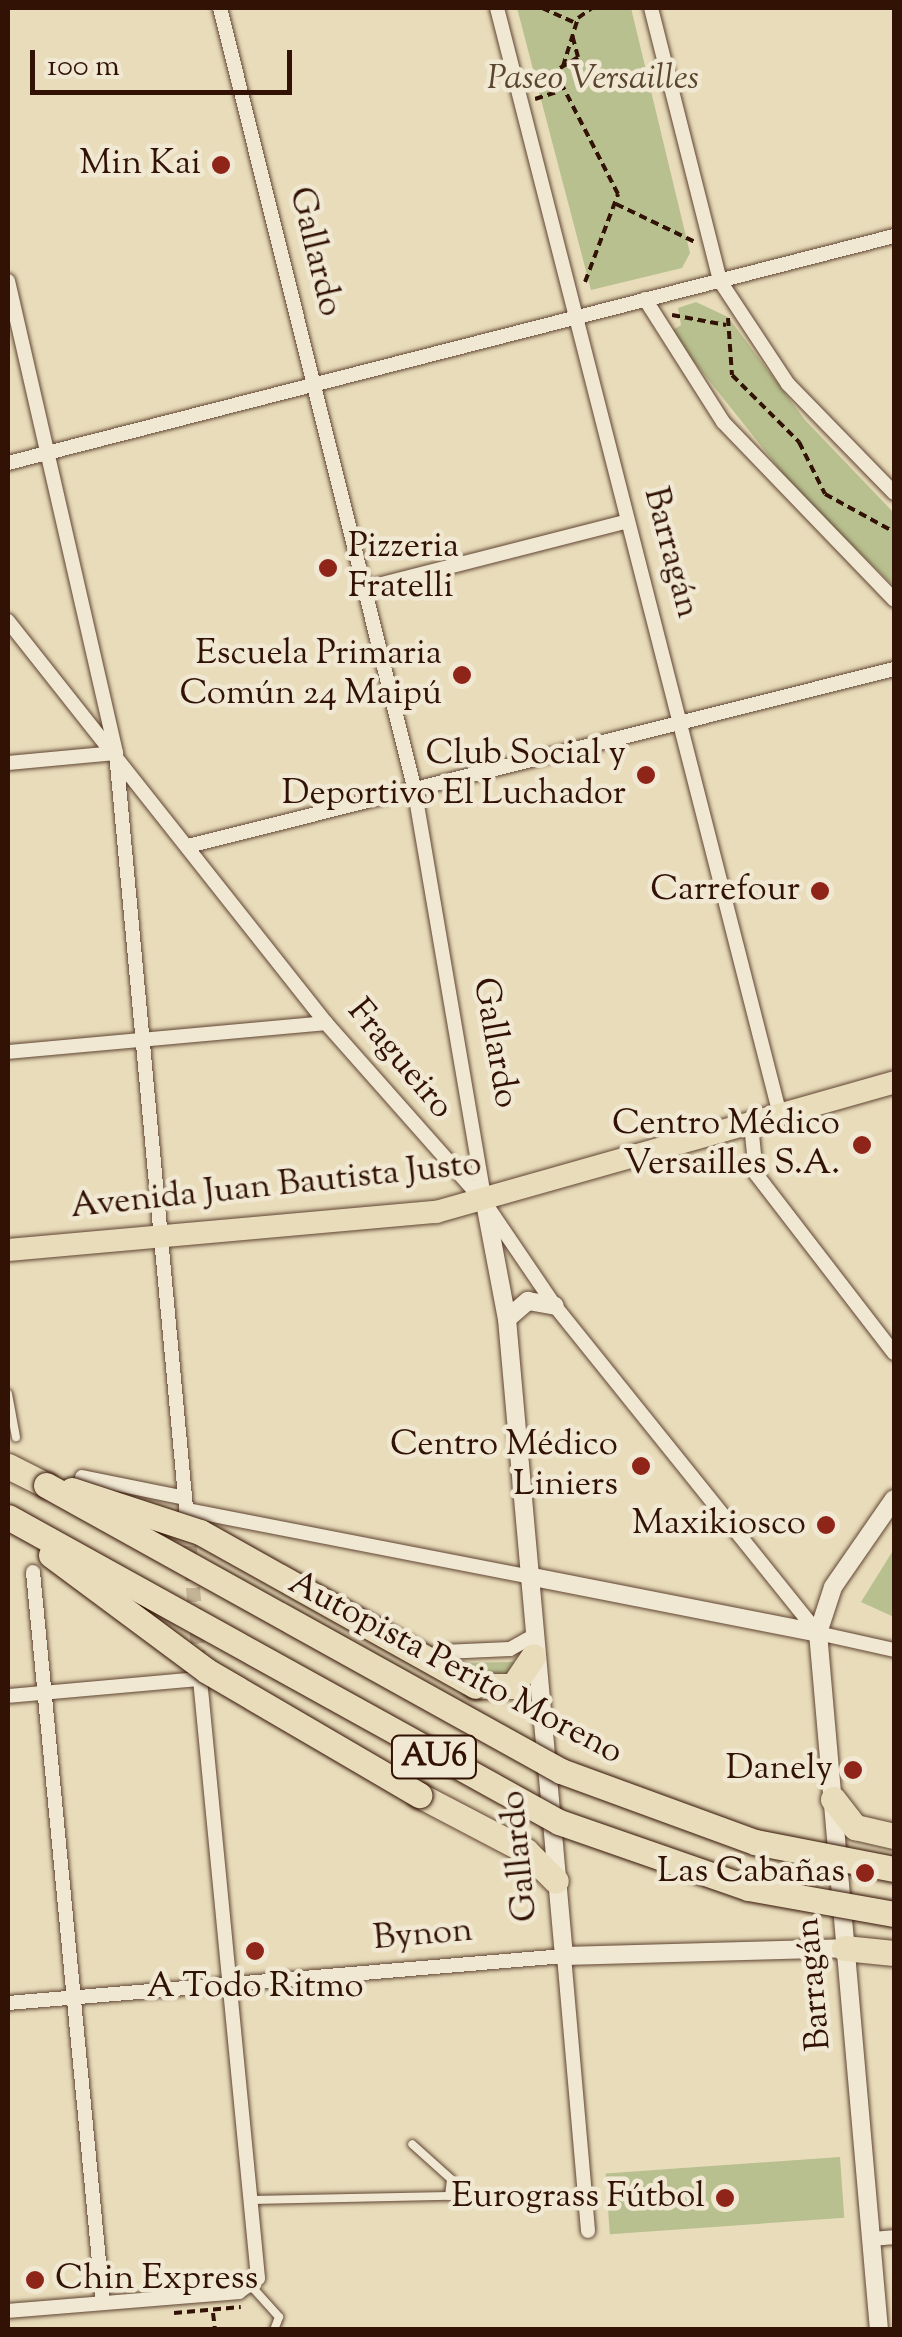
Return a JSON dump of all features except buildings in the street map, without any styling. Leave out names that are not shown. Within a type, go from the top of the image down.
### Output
[{"type":"highway","name":"Autopista Perito Moreno","points":[[8,1466],[561,1771],[755,1842],[894,1868]]},
{"type":"highway","points":[[46,1485],[191,1528],[476,1686],[513,1686],[533,1646]]},
{"type":"highway","points":[[8,1519],[206,1671],[526,1851],[556,1881]]},
{"type":"highway","name":"AU6","points":[[8,1519],[559,1822],[748,1888],[894,1914]]},
{"type":"highway","points":[[834,1799],[854,1826],[894,1836]]},
{"type":"highway","points":[[844,1948],[894,1953]]},
{"type":"main road","name":"Avenida Juan Bautista Justo","points":[[8,1250],[485,1203],[894,1082]]},
{"type":"street","name":"Gallardo","points":[[220,8],[414,786],[507,1320],[588,2232]]},
{"type":"street","name":"Barragán","points":[[497,8],[780,1115]]},
{"type":"street","points":[[651,8],[720,280],[788,384],[894,494]]},
{"type":"street","points":[[8,463],[312,382],[894,236]]},
{"type":"street","points":[[8,281],[116,754],[186,1509]]},
{"type":"street","points":[[645,300],[652,317],[723,422],[894,600]]},
{"type":"street","points":[[366,588],[628,521]]},
{"type":"street","name":"Fragueiro","points":[[8,621],[326,1022],[485,1203],[556,1306],[818,1633]]},
{"type":"street","points":[[188,846],[414,786],[894,669]]},
{"type":"street","points":[[8,763],[116,754]]},
{"type":"street","points":[[8,1052],[326,1022]]},
{"type":"street","points":[[751,1124],[756,1174],[894,1353]]},
{"type":"street","points":[[507,1320],[528,1301],[556,1306]]},
{"type":"street","points":[[82,1477],[186,1509],[894,1650]]},
{"type":"street","points":[[818,1633],[833,1587],[894,1499]]},
{"type":"street","points":[[33,1572],[102,2303]]},
{"type":"street","name":"Barragán","points":[[818,1633],[879,2330]]},
{"type":"street","points":[[444,1652],[533,1646]]},
{"type":"street","points":[[8,1696],[200,1679],[252,2200],[255,2283],[8,2311]]},
{"type":"street","name":"Bynon","points":[[8,2004],[564,1956],[844,1948]]},
{"type":"street","points":[[872,2239],[894,2237]]},
{"type":"lane","points":[[8,1394],[16,1437]]},
{"type":"lane","points":[[252,2200],[449,2196],[451,2179],[412,2144]]},
{"type":"lane","points":[[255,2283],[279,2317],[274,2330]]},
{"type":"path","points":[[542,8],[576,23]]},
{"type":"path","points":[[588,278],[616,204],[602,159],[559,91],[560,68],[576,23],[592,8]]},
{"type":"path","points":[[560,68],[578,57],[572,34]]},
{"type":"path","points":[[522,106],[559,91]]},
{"type":"path","points":[[616,204],[712,250]]},
{"type":"path","points":[[729,298],[726,325],[732,375],[799,442],[825,494],[894,532]]},
{"type":"path","points":[[652,317],[726,325]]},
{"type":"path","points":[[174,2316],[242,2310]]},
{"type":"path","points":[[213,2314],[214,2330]]},
{"type":"green space","name":"Paseo Versailles","points":[[517,8],[631,8],[690,253],[682,268],[591,290]]},
{"type":"green space","points":[[696,302],[728,317],[805,420],[894,513],[894,586],[797,491],[688,354],[673,330],[681,325],[678,308]]},
{"type":"green space","points":[[894,1549],[894,1617],[861,1602]]},
{"type":"green space","points":[[513,1662],[518,1668],[496,1682],[451,1663]]},
{"type":"green space","name":"Eurograss Fútbol","points":[[840,2157],[844,2218],[610,2234],[606,2173]]},
{"type":"tunnel","points":[[188,1525],[199,1663]]},
{"type":"place","name":"Min Kai","points":[[221,165]]},
{"type":"place","name":"Pizzeria Fratelli","points":[[328,568]]},
{"type":"place","name":"Escuela Primaria Común 24 Maipú","points":[[462,675]]},
{"type":"place","name":"Club Social y Deportivo El Luchador","points":[[646,775]]},
{"type":"place","name":"Carrefour","points":[[820,891]]},
{"type":"place","name":"Centro Médico Versailles S.A.","points":[[862,1145]]},
{"type":"place","name":"Centro Médico Liniers","points":[[641,1466]]},
{"type":"place","name":"Maxikiosco","points":[[826,1525]]},
{"type":"place","name":"Danely","points":[[853,1770]]},
{"type":"place","name":"Las Cabañas","points":[[865,1873]]},
{"type":"place","name":"A Todo Ritmo","points":[[255,1951]]},
{"type":"place","name":"Eurograss Fútbol","points":[[725,2198]]},
{"type":"place","name":"Chin Express","points":[[35,2280]]}]
